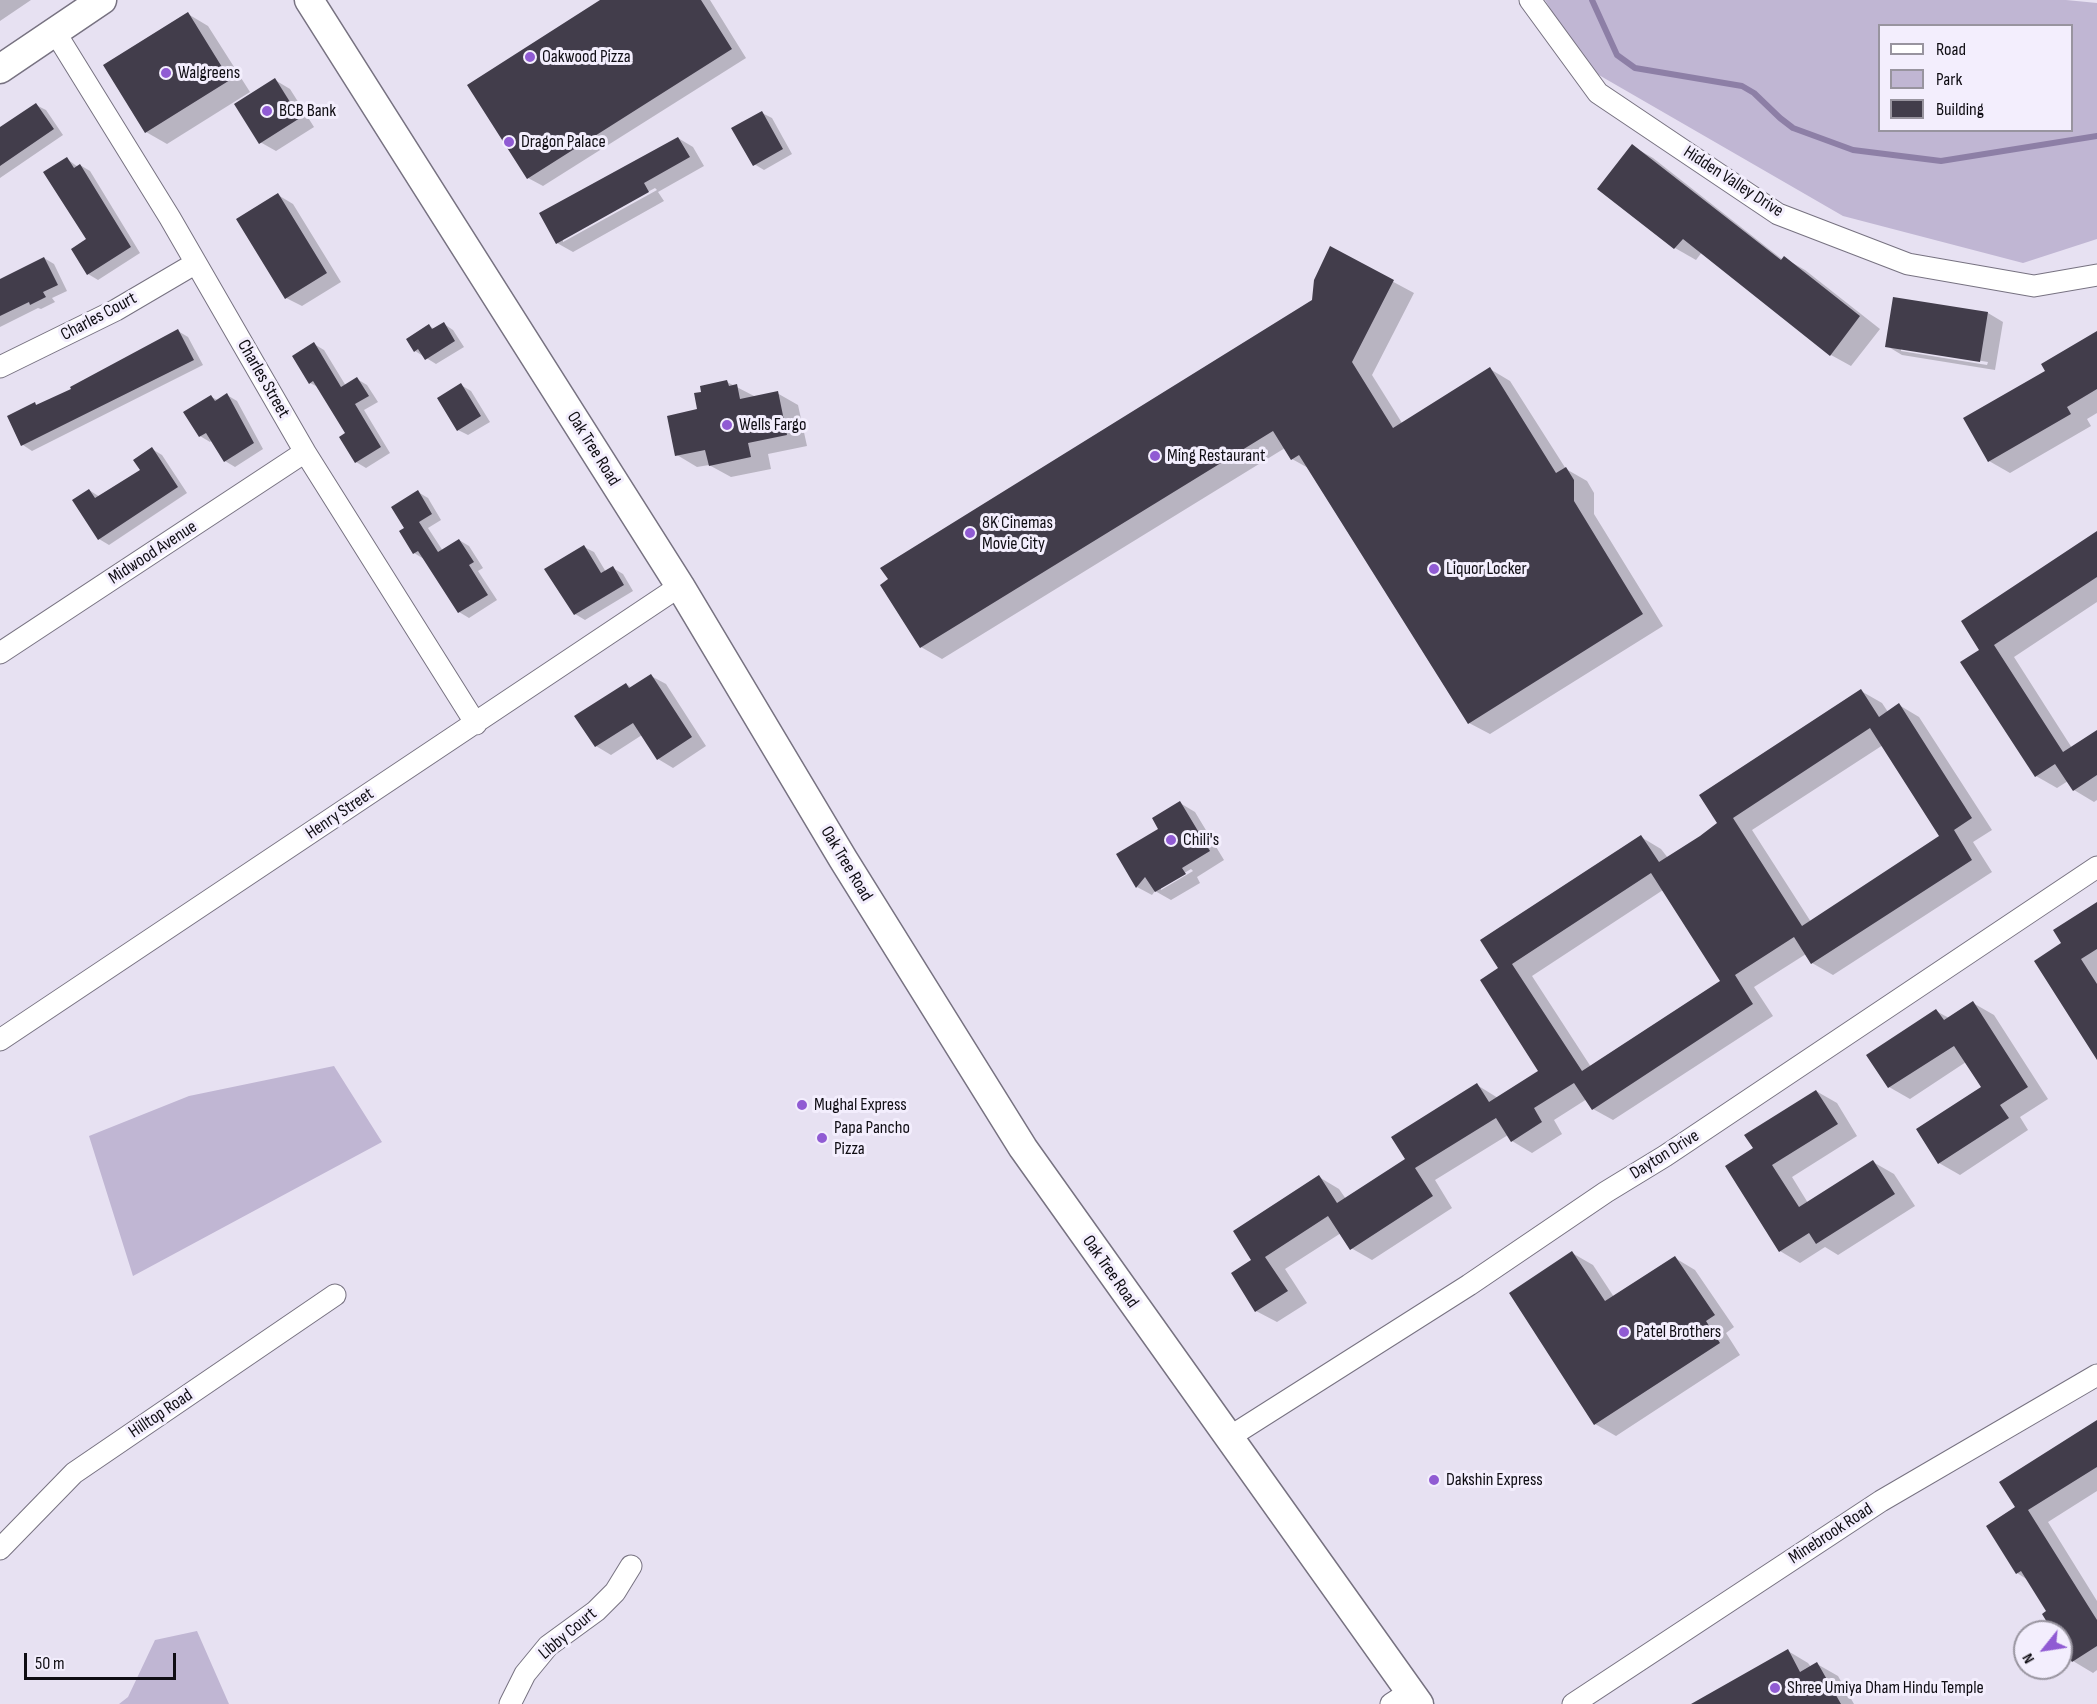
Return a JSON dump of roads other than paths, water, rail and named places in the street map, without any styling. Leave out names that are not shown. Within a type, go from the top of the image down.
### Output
[{"type":"main road","points":[[0,69],[102,0]]},
{"type":"main road","name":"Oak Tree Road","points":[[309,0],[680,586],[843,859],[1023,1148],[1228,1438],[1407,1700]]},
{"type":"street","name":"Hidden Valley Drive","points":[[1530,0],[1598,93],[1778,214],[1908,264],[2034,286],[2097,275]]},
{"type":"street","name":"Charles Street","points":[[54,32],[170,218],[305,452],[476,724]]},
{"type":"street","name":"Charles Court","points":[[0,367],[116,310],[196,263]]},
{"type":"street","name":"Midwood Avenue","points":[[0,653],[305,452]]},
{"type":"street","name":"Henry Street","points":[[0,1040],[680,586]]},
{"type":"street","name":"Dayton Drive","points":[[1228,1438],[1469,1285],[2097,867]]},
{"type":"street","name":"Hilltop Road","points":[[0,1549],[74,1473],[335,1294]]},
{"type":"street","name":"Minebrook Road","points":[[1573,1704],[1881,1502],[2097,1376]]},
{"type":"street","name":"Libby Court","points":[[510,1704],[525,1674],[548,1646],[596,1611],[615,1592],[631,1566]]},
{"type":"waterway","points":[[1592,0],[1617,55],[1635,68],[1742,86],[1754,93],[1793,128],[1853,150],[1941,161],[2097,136]]},
{"type":"place","name":"Oakwood Pizza","points":[[530,57]]},
{"type":"place","name":"Walgreens","points":[[166,73]]},
{"type":"place","name":"BCB Bank","points":[[267,111]]},
{"type":"place","name":"Dragon Palace","points":[[509,142]]},
{"type":"place","name":"Wells Fargo","points":[[727,425]]},
{"type":"place","name":"Ming Restaurant","points":[[1155,456]]},
{"type":"place","name":"8K Cinemas Movie City","points":[[970,533]]},
{"type":"place","name":"Liquor Locker","points":[[1434,569]]},
{"type":"place","name":"Chili's","points":[[1171,840]]},
{"type":"place","name":"Mughal Express","points":[[802,1105]]},
{"type":"place","name":"Papa Pancho Pizza","points":[[822,1138]]},
{"type":"place","name":"Patel Brothers","points":[[1624,1332]]},
{"type":"place","name":"Dakshin Express","points":[[1434,1480]]},
{"type":"place","name":"Shree Umiya Dham Hindu Temple","points":[[1775,1688]]}]
